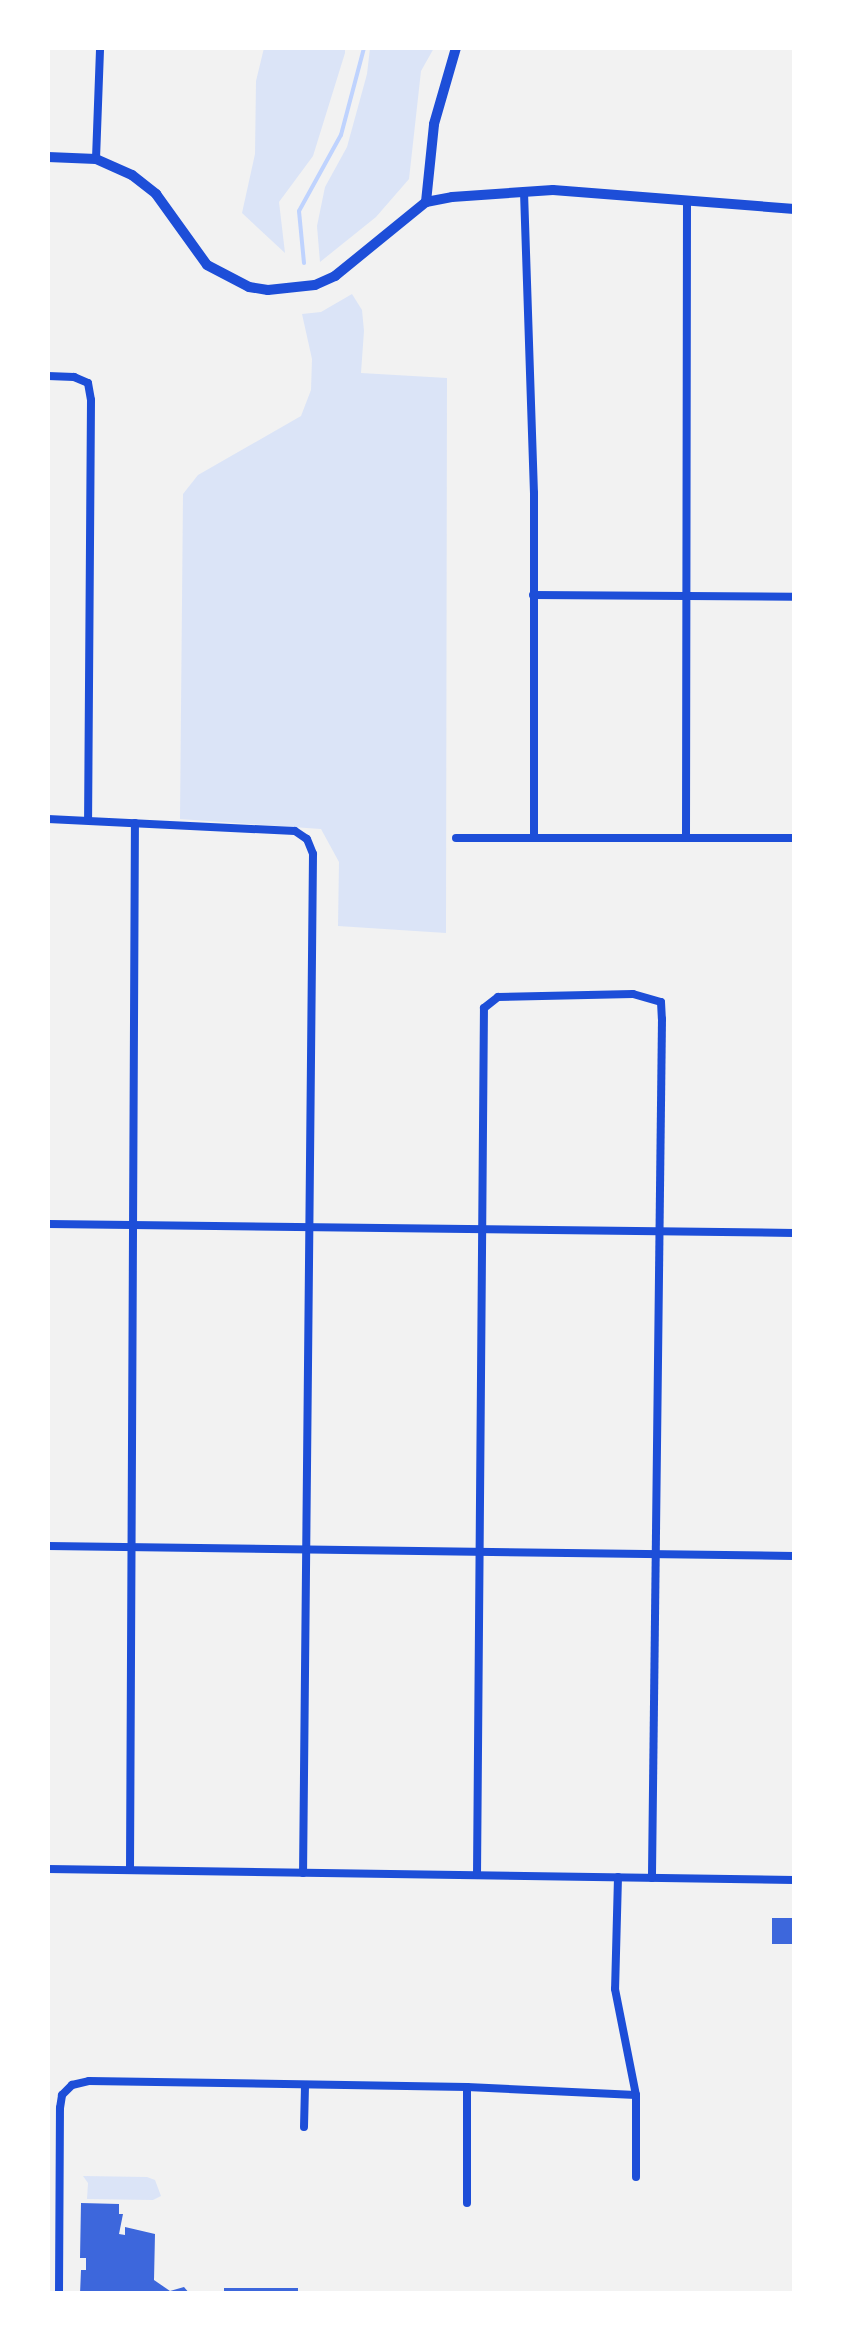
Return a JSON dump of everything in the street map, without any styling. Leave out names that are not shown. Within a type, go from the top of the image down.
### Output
[{"type":"street","points":[[96,160],[100,48]]},
{"type":"street","points":[[426,202],[434,124],[456,48]]},
{"type":"street","points":[[48,157],[96,160],[132,175],[156,194],[207,265],[248,287],[268,290],[305,287],[335,276],[426,202],[524,192],[794,209]]},
{"type":"street","points":[[524,192],[534,492],[534,838]]},
{"type":"street","points":[[686,838],[687,202]]},
{"type":"street","points":[[48,376],[74,376],[88,382],[91,400],[88,820]]},
{"type":"street","points":[[533,595],[794,597]]},
{"type":"street","points":[[48,819],[295,831],[307,839],[313,854],[303,1873]]},
{"type":"street","points":[[130,1870],[135,823]]},
{"type":"street","points":[[456,838],[794,838]]},
{"type":"street","points":[[477,1876],[484,1008],[498,997],[633,994],[660,1002],[652,1878]]},
{"type":"street","points":[[48,1224],[794,1233]]},
{"type":"street","points":[[48,1546],[794,1556]]},
{"type":"street","points":[[48,1870],[794,1880]]},
{"type":"street","points":[[618,1877],[616,1988],[636,2095],[636,2176]]},
{"type":"street","points":[[59,2294],[60,2108],[62,2095],[72,2085],[89,2080],[467,2087],[636,2095]]},
{"type":"street","points":[[304,2127],[305,2086]]},
{"type":"street","points":[[467,2087],[467,2203]]},
{"type":"shaded area","points":[[264,48],[345,48],[313,156],[279,202],[285,253],[242,213],[255,154],[256,81]]},
{"type":"shaded area","points":[[370,48],[434,48],[421,71],[409,179],[376,217],[320,262],[317,226],[325,187],[347,147]]},
{"type":"shaded area","points":[[352,294],[362,310],[361,373],[447,378],[446,933],[338,926],[339,862],[321,829],[180,819],[183,494],[198,475],[301,416],[311,390],[312,359],[302,314],[321,312]]},
{"type":"shaded area","points":[[83,2176],[147,2177],[155,2180],[161,2196],[153,2200],[87,2199],[88,2183]]},
{"type":"building","points":[[772,1918],[794,1918],[794,1944],[772,1944]]},
{"type":"building","points":[[81,2203],[119,2204],[119,2214],[123,2214],[119,2234],[125,2235],[125,2227],[155,2234],[154,2280],[170,2291],[184,2287],[190,2294],[80,2294],[81,2270],[86,2270],[86,2258],[80,2258]]},
{"type":"building","points":[[224,2288],[298,2288],[298,2294],[224,2294]]},
{"type":"waterway","points":[[304,263],[299,211],[341,135],[364,48]]}]
